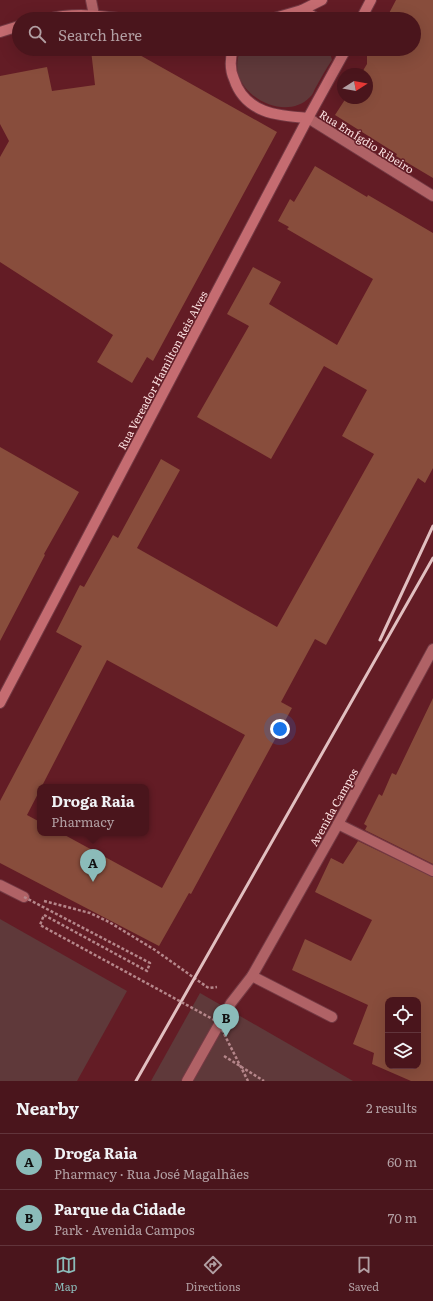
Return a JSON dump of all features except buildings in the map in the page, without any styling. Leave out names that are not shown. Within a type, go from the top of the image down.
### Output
[{"type":"main road","points":[[295,12],[322,0]]},
{"type":"main road","points":[[364,12],[370,0]]},
{"type":"main road","points":[[302,10],[306,12]]},
{"type":"main road","points":[[0,32],[12,28]]},
{"type":"main road","points":[[232,56],[232,74],[237,90],[248,102],[264,111],[279,116],[308,118]]},
{"type":"main road","points":[[338,56],[339,62]]},
{"type":"main road","name":"Rua Vereador Hamilton Reis Alves","points":[[0,703],[308,118],[342,56]]},
{"type":"street","points":[[91,0],[93,12]]},
{"type":"street","name":"Rua EmÍgdio Ribeiro","points":[[308,118],[433,196]]},
{"type":"street","name":"Avenida Campos","points":[[188,1081],[231,1003],[252,976],[338,824],[433,649]]},
{"type":"street","points":[[338,824],[433,871]]},
{"type":"street","points":[[0,885],[24,897]]},
{"type":"street","points":[[252,976],[332,1017]]},
{"type":"path","points":[[24,897],[90,913],[109,922],[155,950],[194,978]]},
{"type":"path","points":[[24,897],[150,963],[147,971],[44,915],[40,926],[218,1022],[248,1081]]},
{"type":"path","points":[[207,1045],[264,1081]]},
{"type":"shaded area","points":[[238,56],[331,56],[332,60],[311,96],[301,104],[290,107],[279,107],[258,99],[249,92],[242,83],[238,73]]},
{"type":"shaded area","points":[[0,919],[127,991],[77,1081],[0,1081]]},
{"type":"shaded area","points":[[200,993],[353,1081],[151,1081]]},
{"type":"railway","points":[[380,640],[433,526]]},
{"type":"railway","points":[[136,1081],[433,558]]},
{"type":"place","name":"Droga Raia","points":[[93,882]]},
{"type":"place","name":"Parque da Cidade","points":[[226,1037]]}]
